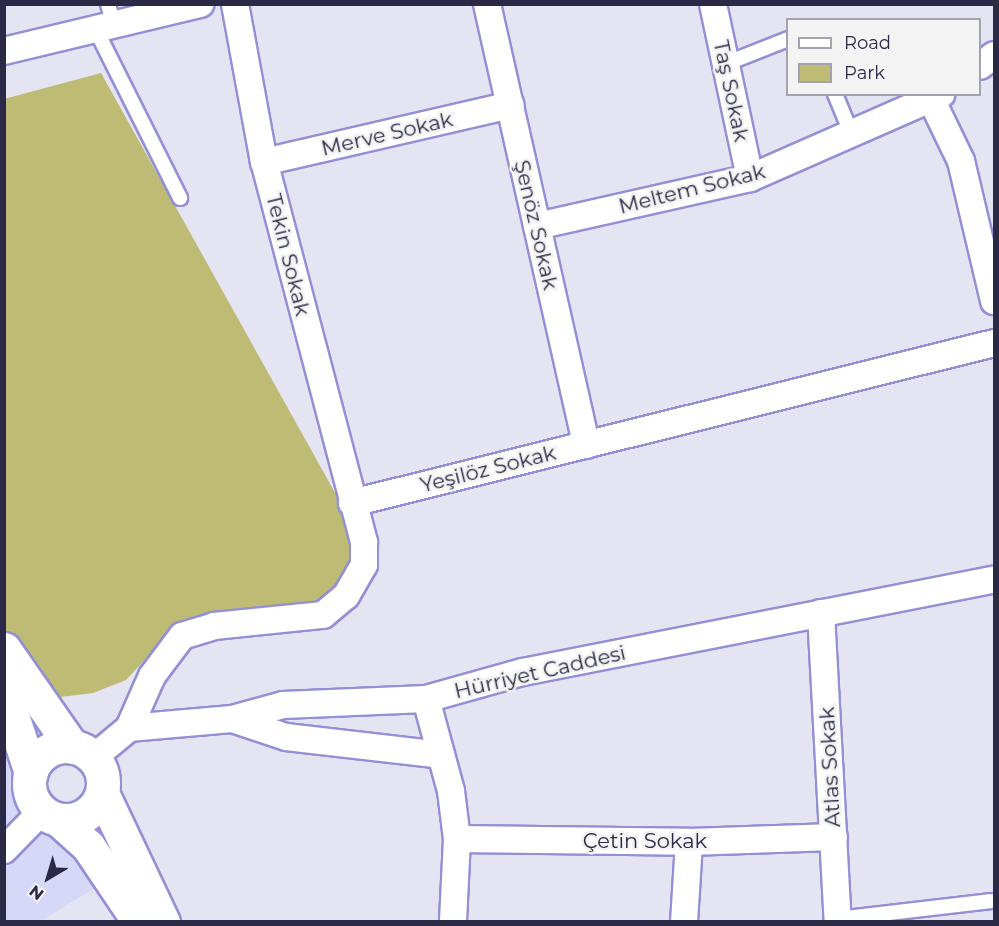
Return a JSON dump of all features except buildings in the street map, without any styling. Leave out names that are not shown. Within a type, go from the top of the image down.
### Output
[{"type":"street","points":[[4,51],[106,20],[200,4]]},
{"type":"street","name":"Tekin Sokak","points":[[235,4],[264,162],[352,503]]},
{"type":"street","name":"Şenöz Sokak","points":[[487,4],[586,445]]},
{"type":"street","name":"Taş Sokak","points":[[713,4],[750,178]]},
{"type":"street","points":[[981,65],[994,55]]},
{"type":"street","points":[[937,98],[986,221],[994,301]]},
{"type":"street","name":"Meltem Sokak","points":[[537,226],[750,178],[937,98]]},
{"type":"street","name":"Merve Sokak","points":[[264,162],[510,105]]},
{"type":"street","name":"Yeşilöz Sokak","points":[[352,503],[994,343]]},
{"type":"street","points":[[31,772],[44,753],[82,752],[129,728],[152,676],[182,636],[214,626],[314,617],[338,606],[364,564],[364,542],[352,503]]},
{"type":"street","name":"Hürriyet Caddesi","points":[[129,728],[232,720],[282,705],[426,699],[523,672],[820,614],[994,583]]},
{"type":"street","name":"Atlas Sokak","points":[[820,614],[838,920]]},
{"type":"street","points":[[4,649],[82,752],[102,774],[102,793],[163,921]]},
{"type":"street","points":[[4,691],[31,772],[31,794],[50,815],[88,846],[139,921]]},
{"type":"street","points":[[426,699],[441,755],[457,839],[453,921]]},
{"type":"street","points":[[232,720],[286,736],[441,755]]},
{"type":"street","points":[[4,850],[50,815],[88,813],[102,793]]},
{"type":"street","name":"Çetin Sokak","points":[[457,839],[689,842],[834,837]]},
{"type":"street","points":[[684,921],[689,842]]},
{"type":"lane","points":[[106,20],[180,198]]},
{"type":"lane","points":[[725,64],[786,40]]},
{"type":"lane","points":[[836,96],[852,135]]},
{"type":"lane","points":[[838,920],[991,901]]},
{"type":"shaded area","points":[[4,691],[35,803],[111,878],[41,921],[5,921]]},
{"type":"green space","points":[[101,73],[343,507],[356,563],[326,604],[174,628],[126,680],[93,693],[36,700],[5,649],[4,99]]}]
